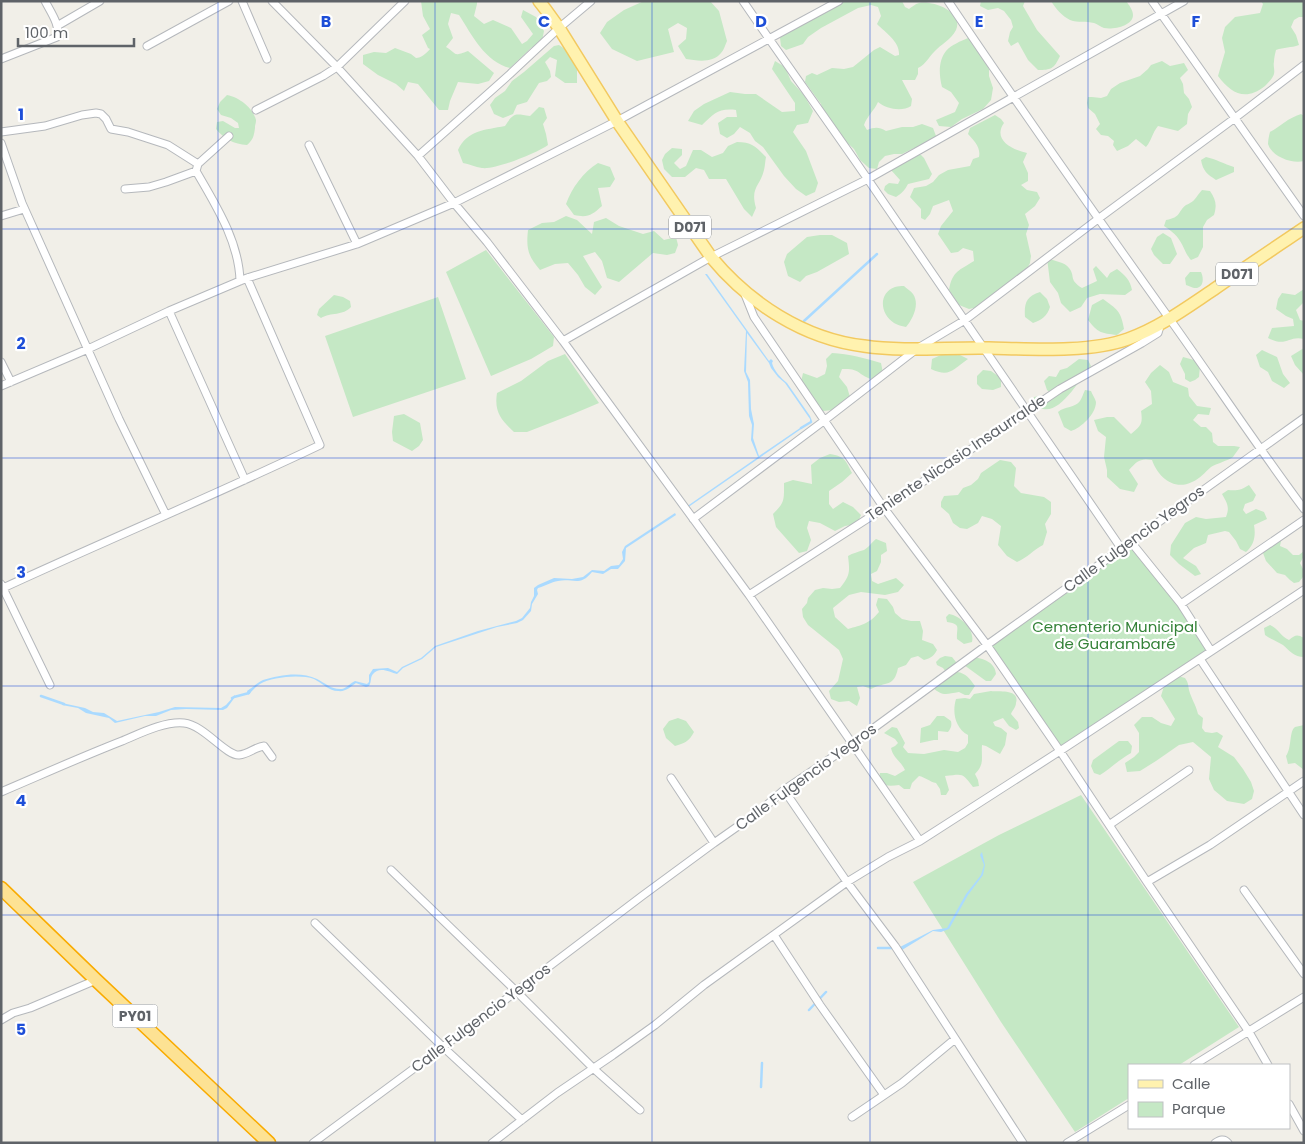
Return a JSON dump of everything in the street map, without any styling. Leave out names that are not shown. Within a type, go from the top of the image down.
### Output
[{"type":"highway","name":"PY01","points":[[1,888],[269,1143]]},
{"type":"main road","name":"D071","points":[[539,1],[559,28],[617,122],[724,273],[758,302],[782,317],[805,330],[832,340],[864,346],[918,348],[1065,348],[1098,346],[1127,339],[1165,321],[1304,228]]},
{"type":"street","points":[[1,59],[57,37],[57,26],[45,1]]},
{"type":"street","points":[[57,26],[100,1]]},
{"type":"street","points":[[147,46],[229,1]]},
{"type":"street","points":[[242,1],[268,59]]},
{"type":"street","points":[[272,1],[337,67],[418,156],[564,341],[749,595],[920,841]]},
{"type":"street","points":[[256,110],[324,76],[337,67],[405,1]]},
{"type":"street","points":[[418,156],[591,1]]},
{"type":"street","points":[[743,1],[868,179],[1121,548]]},
{"type":"street","points":[[1,386],[244,279],[357,244],[454,203],[617,122],[839,1]]},
{"type":"street","points":[[948,1],[1012,97],[1098,218],[1165,321],[1304,509]]},
{"type":"street","points":[[1152,1],[1304,216]]},
{"type":"street","points":[[564,341],[711,257],[868,179],[1184,1]]},
{"type":"street","points":[[693,519],[918,348],[965,320],[1098,218],[1304,65]]},
{"type":"street","points":[[1,132],[45,126],[82,114],[96,113],[101,114],[106,119],[110,130],[128,132],[168,145],[197,167],[220,213],[244,279],[320,445],[2,587],[50,685]]},
{"type":"street","points":[[125,189],[149,187],[166,182],[197,167],[229,136]]},
{"type":"street","points":[[1,143],[24,209],[119,419],[166,515]]},
{"type":"street","points":[[309,145],[357,244]]},
{"type":"street","points":[[1,216],[24,209]]},
{"type":"street","points":[[743,290],[754,317],[884,508],[986,645],[1060,751],[1249,1032],[1267,1064]]},
{"type":"street","points":[[169,311],[245,480]]},
{"type":"street","name":"Teniente Nicasio Insaurralde","points":[[749,595],[884,508],[1060,389],[1158,333],[1165,321]]},
{"type":"street","points":[[1,362],[11,382]]},
{"type":"street","name":"Calle Fulgencio Yegros","points":[[313,1143],[714,843],[761,810],[784,790],[852,744],[986,645],[1304,418]]},
{"type":"street","points":[[1181,604],[1304,520]]},
{"type":"street","points":[[1132,542],[1181,604],[1211,651]]},
{"type":"street","points":[[492,1143],[557,1093],[594,1069],[704,985],[847,882],[888,857],[920,841],[1304,590]]},
{"type":"street","points":[[1200,659],[1304,815]]},
{"type":"street","points":[[1,792],[152,728],[168,724],[183,723],[196,726],[230,752],[238,755],[264,746],[272,757]]},
{"type":"street","points":[[1109,825],[1189,770]]},
{"type":"street","points":[[671,778],[714,843]]},
{"type":"street","points":[[1147,882],[1210,845],[1304,781]]},
{"type":"street","points":[[784,790],[847,882],[896,948],[1022,1143]]},
{"type":"street","points":[[392,870],[594,1069],[640,1110]]},
{"type":"street","points":[[1244,890],[1304,974]]},
{"type":"street","points":[[315,923],[443,1047],[522,1120]]},
{"type":"street","points":[[774,935],[818,1003],[884,1094]]},
{"type":"street","points":[[1,1020],[13,1013],[30,1008],[96,980]]},
{"type":"street","points":[[1196,1064],[1304,997]]},
{"type":"street","points":[[852,1117],[902,1083],[955,1039]]},
{"type":"street","points":[[1067,1143],[1128,1106]]},
{"type":"street","points":[[1290,1106],[1304,1131]]},
{"type":"street","points":[[1215,1143],[1224,1140],[1228,1143]]},
{"type":"green space","points":[[421,1],[477,1],[474,16],[484,24],[493,20],[511,28],[522,44],[533,34],[521,17],[523,10],[536,17],[544,31],[542,41],[531,48],[510,68],[501,65],[486,54],[459,15],[451,13],[448,24],[453,38],[446,47],[457,54],[468,51],[494,73],[489,81],[478,84],[458,82],[448,110],[439,110],[418,84],[408,82],[404,91],[363,64],[363,55],[374,52],[386,53],[395,48],[416,58],[429,51],[430,49],[422,35],[430,29],[423,16]]},
{"type":"green space","points":[[644,1],[710,1],[719,11],[727,41],[723,50],[718,56],[710,60],[686,59],[678,46],[686,39],[687,28],[678,23],[668,29],[674,52],[637,61],[612,49],[600,33],[607,22],[624,10]]},
{"type":"green space","points":[[842,1],[902,1],[905,7],[909,9],[919,3],[932,3],[946,9],[956,18],[956,30],[918,68],[915,80],[902,80],[912,99],[911,106],[903,109],[894,109],[878,102],[864,125],[867,130],[877,128],[886,131],[922,124],[933,128],[936,136],[932,142],[920,149],[914,148],[902,154],[885,156],[879,162],[877,169],[869,168],[860,160],[854,149],[833,130],[821,104],[805,82],[806,76],[812,73],[817,75],[832,68],[844,69],[853,67],[880,47],[895,56],[899,55],[895,42],[877,24],[881,16],[878,7],[871,5],[858,8],[821,28],[808,37],[803,44],[786,50],[781,46],[780,38],[784,31]]},
{"type":"green space","points":[[981,1],[1025,1],[1023,6],[1037,30],[1060,56],[1056,64],[1049,69],[1038,70],[1028,60],[1018,42],[1011,46],[1008,41],[1013,27],[1011,20],[1004,11],[998,8],[988,10],[980,6]]},
{"type":"green space","points":[[1051,1],[1126,1],[1132,9],[1133,15],[1130,22],[1126,24],[1117,28],[1104,28],[1094,23],[1070,20],[1059,12]]},
{"type":"green space","points":[[1261,1],[1304,1],[1304,17],[1294,20],[1291,27],[1299,45],[1276,50],[1274,74],[1265,86],[1251,94],[1239,93],[1228,87],[1218,76],[1225,52],[1222,38],[1225,27],[1235,17],[1260,13],[1263,4]]},
{"type":"green space","points":[[968,38],[980,49],[989,69],[993,88],[991,100],[983,109],[962,119],[951,127],[939,126],[936,120],[955,112],[959,103],[951,92],[942,87],[940,64],[943,55],[948,49]]},
{"type":"green space","points":[[559,45],[571,53],[577,70],[577,83],[565,83],[555,76],[557,60],[550,57],[545,62],[551,77],[547,81],[539,83],[527,102],[517,105],[513,114],[503,118],[494,114],[490,105],[495,98],[505,91],[512,81],[554,46]]},
{"type":"green space","points":[[775,61],[785,67],[791,81],[804,95],[813,111],[808,123],[797,125],[793,132],[806,151],[818,183],[815,192],[806,196],[796,189],[784,176],[763,147],[755,141],[750,133],[740,127],[727,138],[720,134],[718,123],[727,117],[737,117],[736,110],[720,111],[702,125],[688,121],[694,111],[704,104],[730,92],[756,94],[782,112],[795,111],[795,103],[772,69]]},
{"type":"green space","points":[[1162,61],[1170,66],[1184,63],[1188,70],[1180,78],[1184,93],[1192,107],[1188,114],[1187,124],[1178,131],[1158,126],[1146,147],[1136,139],[1128,146],[1117,151],[1113,145],[1114,141],[1108,136],[1101,135],[1096,129],[1100,124],[1095,114],[1088,108],[1088,97],[1101,98],[1107,96],[1111,89],[1120,83],[1140,76],[1151,65]]},
{"type":"green space","points":[[227,95],[245,104],[252,111],[256,120],[254,136],[247,145],[222,136],[216,129],[217,122],[223,121],[235,128],[239,128],[238,123],[231,118],[221,115],[217,109],[220,102]]},
{"type":"green space","points":[[539,107],[544,108],[547,118],[543,124],[548,145],[506,164],[488,168],[463,163],[458,150],[466,138],[477,132],[505,126],[515,115],[530,116]]},
{"type":"green space","points":[[1301,114],[1304,116],[1304,161],[1299,162],[1278,156],[1270,149],[1268,144],[1270,132]]},
{"type":"green space","points":[[995,115],[1004,123],[1001,129],[1002,139],[1010,147],[1027,153],[1023,162],[1028,173],[1028,181],[1021,185],[1027,190],[1037,192],[1040,198],[1035,206],[1025,214],[1029,225],[1026,234],[1031,256],[1026,271],[1005,285],[989,301],[969,309],[959,305],[949,290],[955,275],[974,261],[973,251],[963,248],[958,252],[951,253],[938,234],[941,226],[953,211],[949,200],[933,206],[925,220],[921,218],[921,209],[910,197],[914,188],[926,186],[948,170],[970,166],[973,159],[979,157],[979,150],[968,134],[970,128]]},
{"type":"green space","points":[[737,142],[753,146],[766,157],[762,176],[755,191],[754,201],[756,208],[752,217],[744,209],[726,179],[709,179],[704,170],[696,168],[685,177],[672,177],[664,169],[662,160],[665,154],[672,148],[682,149],[682,155],[674,163],[680,169],[686,166],[693,150],[701,150],[712,157],[723,153],[728,146]]},
{"type":"green space","points":[[906,155],[921,155],[932,174],[929,179],[908,184],[896,197],[884,190],[885,186],[889,183],[898,184],[900,180],[891,170],[894,162]]},
{"type":"green space","points":[[1206,157],[1234,167],[1234,172],[1216,180],[1204,170],[1201,160]]},
{"type":"green space","points":[[598,163],[610,167],[615,179],[610,187],[598,188],[602,206],[586,216],[574,215],[566,204],[568,198],[583,176]]},
{"type":"green space","points":[[1202,190],[1210,191],[1215,200],[1214,215],[1207,220],[1203,227],[1203,247],[1198,257],[1191,260],[1177,236],[1164,226],[1166,220],[1177,216]]},
{"type":"green space","points":[[566,216],[577,220],[592,234],[594,222],[606,218],[619,226],[643,234],[654,231],[664,240],[676,237],[678,245],[675,253],[667,255],[653,253],[619,282],[607,278],[602,261],[595,252],[583,256],[602,287],[595,295],[585,287],[568,263],[555,264],[540,270],[529,252],[527,242],[528,230],[542,223],[554,222]]},
{"type":"green space","points":[[1163,233],[1171,238],[1177,254],[1170,264],[1163,264],[1151,249],[1157,237]]},
{"type":"green space","points":[[832,235],[847,243],[849,254],[806,276],[800,282],[788,276],[784,262],[787,254],[807,237]]},
{"type":"green space","points":[[486,250],[554,337],[553,346],[531,359],[491,376],[446,272]]},
{"type":"green space","points":[[1047,258],[1067,266],[1075,282],[1082,288],[1097,281],[1093,269],[1096,266],[1107,278],[1110,273],[1117,269],[1127,278],[1132,290],[1125,295],[1100,294],[1087,298],[1081,307],[1070,312],[1061,303],[1058,293],[1050,282]]},
{"type":"green space","points":[[1190,272],[1201,272],[1203,280],[1200,287],[1194,288],[1186,285],[1185,278]]},
{"type":"green space","points":[[904,286],[913,294],[916,302],[913,316],[906,327],[895,324],[889,319],[883,304],[886,294],[890,290]]},
{"type":"green space","points":[[1304,289],[1304,302],[1296,310],[1300,320],[1304,321],[1304,339],[1299,338],[1279,342],[1268,338],[1272,328],[1294,326],[1293,319],[1276,309],[1278,299],[1282,293],[1295,295]]},
{"type":"green space","points":[[1040,292],[1047,299],[1050,307],[1044,317],[1033,323],[1025,317],[1025,308],[1029,298]]},
{"type":"green space","points":[[334,295],[350,301],[351,307],[344,312],[321,318],[317,315],[319,309]]},
{"type":"green space","points":[[438,297],[466,379],[353,417],[325,336]]},
{"type":"green space","points":[[1103,299],[1120,314],[1124,329],[1117,335],[1100,332],[1088,320],[1092,305]]},
{"type":"green space","points":[[1304,348],[1304,375],[1295,365],[1291,356]]},
{"type":"green space","points":[[1262,350],[1277,357],[1283,374],[1290,383],[1284,388],[1272,381],[1268,372],[1260,367],[1256,355]]},
{"type":"green space","points":[[832,353],[857,356],[881,363],[883,373],[871,379],[855,370],[842,369],[839,377],[847,387],[850,397],[833,410],[823,411],[813,402],[801,382],[803,373],[817,378],[825,374],[826,359]]},
{"type":"green space","points":[[952,353],[968,359],[951,371],[943,373],[931,369],[932,359],[943,354]]},
{"type":"green space","points":[[565,354],[599,403],[527,432],[514,432],[499,415],[496,400],[497,393],[521,381],[548,361]]},
{"type":"green space","points":[[1183,357],[1194,360],[1200,366],[1199,377],[1190,382],[1185,379],[1185,374],[1180,364]]},
{"type":"green space","points":[[1079,359],[1088,360],[1091,366],[1064,400],[1050,409],[1043,409],[1032,404],[1034,397],[1048,397],[1052,394],[1047,390],[1044,381],[1049,376],[1056,377],[1060,370],[1067,368]]},
{"type":"green space","points":[[1160,365],[1169,372],[1173,382],[1188,388],[1189,396],[1197,406],[1211,408],[1209,415],[1198,414],[1193,420],[1201,427],[1206,427],[1212,433],[1213,442],[1218,446],[1240,447],[1233,457],[1211,467],[1198,479],[1179,485],[1163,477],[1152,460],[1144,459],[1137,462],[1129,470],[1138,484],[1134,492],[1120,489],[1107,477],[1104,457],[1106,437],[1098,431],[1094,420],[1114,417],[1131,434],[1139,427],[1142,419],[1141,411],[1152,404],[1151,391],[1145,382]]},
{"type":"green space","points":[[983,370],[991,371],[1001,378],[1001,387],[993,390],[982,389],[977,384],[977,376]]},
{"type":"green space","points":[[1085,390],[1091,391],[1096,402],[1094,411],[1079,427],[1071,431],[1064,427],[1058,412],[1078,403]]},
{"type":"green space","points":[[404,414],[420,423],[423,440],[412,451],[393,441],[394,416]]},
{"type":"green space","points":[[830,454],[839,456],[844,460],[852,473],[829,491],[829,504],[833,509],[843,502],[853,507],[861,515],[857,524],[845,526],[835,531],[820,523],[809,521],[807,528],[811,540],[807,551],[799,553],[776,527],[773,514],[783,500],[784,483],[793,480],[812,484],[811,465],[820,458]]},
{"type":"green space","points":[[1000,460],[1011,462],[1016,468],[1014,486],[1021,493],[1044,497],[1051,502],[1051,514],[1045,524],[1047,532],[1043,545],[1017,562],[1007,556],[998,545],[1001,526],[992,519],[982,516],[978,523],[967,529],[960,528],[953,523],[949,514],[941,507],[944,496],[958,495],[963,488],[971,485],[978,479],[981,473]]},
{"type":"green space","points":[[1249,485],[1256,495],[1253,501],[1245,504],[1243,510],[1246,514],[1256,509],[1264,512],[1267,519],[1254,525],[1253,543],[1246,552],[1240,549],[1229,532],[1225,531],[1208,535],[1206,543],[1194,548],[1183,558],[1196,566],[1201,574],[1195,576],[1170,555],[1171,545],[1185,523],[1196,517],[1206,519],[1226,517],[1228,510],[1222,494],[1228,490],[1239,490]]},
{"type":"green space","points":[[876,539],[886,543],[887,551],[881,555],[881,562],[877,571],[871,574],[872,581],[878,584],[896,578],[904,585],[898,592],[885,595],[861,592],[849,595],[833,608],[835,617],[848,629],[861,625],[868,622],[879,612],[876,605],[878,598],[887,599],[895,613],[902,619],[920,621],[923,631],[922,640],[933,644],[937,650],[935,654],[924,660],[918,656],[911,658],[906,665],[898,668],[894,679],[889,683],[871,689],[863,686],[857,687],[860,698],[857,706],[849,701],[839,702],[831,699],[829,691],[838,681],[843,659],[839,650],[808,625],[803,617],[802,609],[815,590],[840,588],[848,574],[848,556],[864,550]]},
{"type":"green space","points":[[1274,539],[1281,541],[1280,546],[1287,549],[1293,555],[1299,555],[1304,551],[1304,556],[1300,563],[1303,569],[1303,577],[1299,582],[1294,583],[1285,575],[1277,573],[1266,561],[1263,547]]},
{"type":"green space","name":"Cementerio Municipal de Guarambaré","points":[[1133,544],[1181,604],[1211,651],[1060,751],[987,645]]},
{"type":"green space","points":[[949,614],[954,615],[966,624],[971,633],[972,642],[964,644],[957,639],[956,625],[947,622],[946,617]]},
{"type":"green space","points":[[1270,625],[1289,640],[1296,636],[1304,638],[1304,657],[1295,655],[1283,645],[1265,635],[1264,628]]},
{"type":"green space","points":[[945,656],[952,657],[956,662],[955,668],[957,672],[965,675],[975,686],[969,695],[959,692],[942,694],[932,687],[936,677],[946,672],[936,662]]},
{"type":"green space","points":[[972,657],[980,658],[993,666],[996,674],[991,681],[986,681],[964,665]]},
{"type":"green space","points":[[1178,676],[1185,678],[1187,681],[1198,714],[1203,718],[1202,728],[1205,732],[1217,732],[1223,736],[1218,747],[1234,757],[1251,782],[1254,791],[1252,799],[1244,804],[1227,801],[1214,790],[1209,779],[1211,757],[1193,742],[1179,745],[1140,771],[1127,772],[1125,763],[1139,752],[1139,733],[1134,725],[1142,717],[1152,717],[1161,723],[1171,726],[1175,719],[1161,696],[1164,686]]},
{"type":"green space","points":[[991,691],[1008,692],[1015,695],[1016,704],[1011,714],[1018,722],[1019,728],[1016,730],[1009,726],[1003,718],[993,722],[995,726],[1007,733],[1005,745],[1000,754],[982,745],[982,761],[975,774],[979,786],[973,787],[962,775],[945,776],[949,790],[946,795],[941,795],[936,783],[919,776],[912,783],[910,789],[904,789],[899,785],[886,785],[879,781],[880,773],[895,776],[905,770],[893,754],[891,748],[898,743],[895,739],[884,733],[892,727],[897,728],[905,743],[903,747],[908,753],[924,754],[944,750],[958,752],[965,748],[968,743],[968,735],[957,724],[954,709],[956,699],[970,699],[974,694]]},
{"type":"green space","points":[[937,716],[944,716],[951,721],[950,729],[948,732],[938,731],[938,740],[920,743],[921,728],[930,725]]},
{"type":"green space","points":[[678,718],[686,721],[694,732],[684,743],[675,746],[666,738],[663,729],[669,721]]},
{"type":"green space","points":[[1304,725],[1304,770],[1295,763],[1288,764],[1286,756],[1293,729]]},
{"type":"green space","points":[[1119,741],[1128,741],[1132,746],[1131,753],[1100,775],[1094,773],[1091,766],[1093,760]]},
{"type":"green space","points":[[1081,795],[1239,1027],[1181,1064],[1128,1064],[1128,1099],[1075,1132],[1001,1022],[913,882],[999,835]]},
{"type":"water","points":[[705,274],[707,274],[769,361],[771,359],[773,361],[776,372],[787,383],[812,421],[810,423],[810,419],[785,383],[771,368],[747,333],[746,372],[750,380],[751,409],[754,424],[753,438],[759,456],[804,427],[687,508],[758,457],[751,440],[752,425],[749,416],[748,382],[744,371],[746,331]]},
{"type":"water","points":[[675,513],[676,515],[626,548],[625,561],[618,569],[611,569],[603,574],[592,572],[588,577],[580,581],[563,580],[538,588],[538,594],[532,604],[531,611],[523,620],[517,623],[497,627],[436,647],[422,659],[403,668],[397,674],[378,670],[372,675],[369,686],[366,687],[356,683],[346,690],[335,691],[308,677],[286,677],[260,684],[248,695],[247,691],[261,681],[283,675],[304,675],[317,679],[332,687],[342,689],[355,681],[367,684],[373,669],[388,668],[397,672],[402,667],[421,658],[435,646],[522,618],[530,608],[534,596],[534,588],[538,585],[554,578],[572,579],[583,577],[592,570],[604,571],[611,566],[619,565],[623,559],[622,552],[625,546]]},
{"type":"water","points":[[235,695],[227,708],[223,710],[171,710],[156,716],[145,716],[115,723],[109,718],[62,705],[62,703],[85,708],[93,712],[104,713],[117,721],[175,707],[221,708]]},
{"type":"water","points":[[982,852],[985,865],[983,875],[968,895],[949,929],[941,932],[933,931],[902,950],[900,947],[933,930],[947,928],[966,894],[981,875],[984,865],[980,855]]},
{"type":"waterway","points":[[804,321],[877,254]]},
{"type":"waterway","points":[[801,428],[811,422]]},
{"type":"waterway","points":[[232,698],[249,693],[250,691]]},
{"type":"waterway","points":[[41,696],[64,704]]},
{"type":"waterway","points":[[878,948],[895,948]]},
{"type":"waterway","points":[[809,1010],[826,992]]},
{"type":"waterway","points":[[761,1087],[762,1063]]}]
